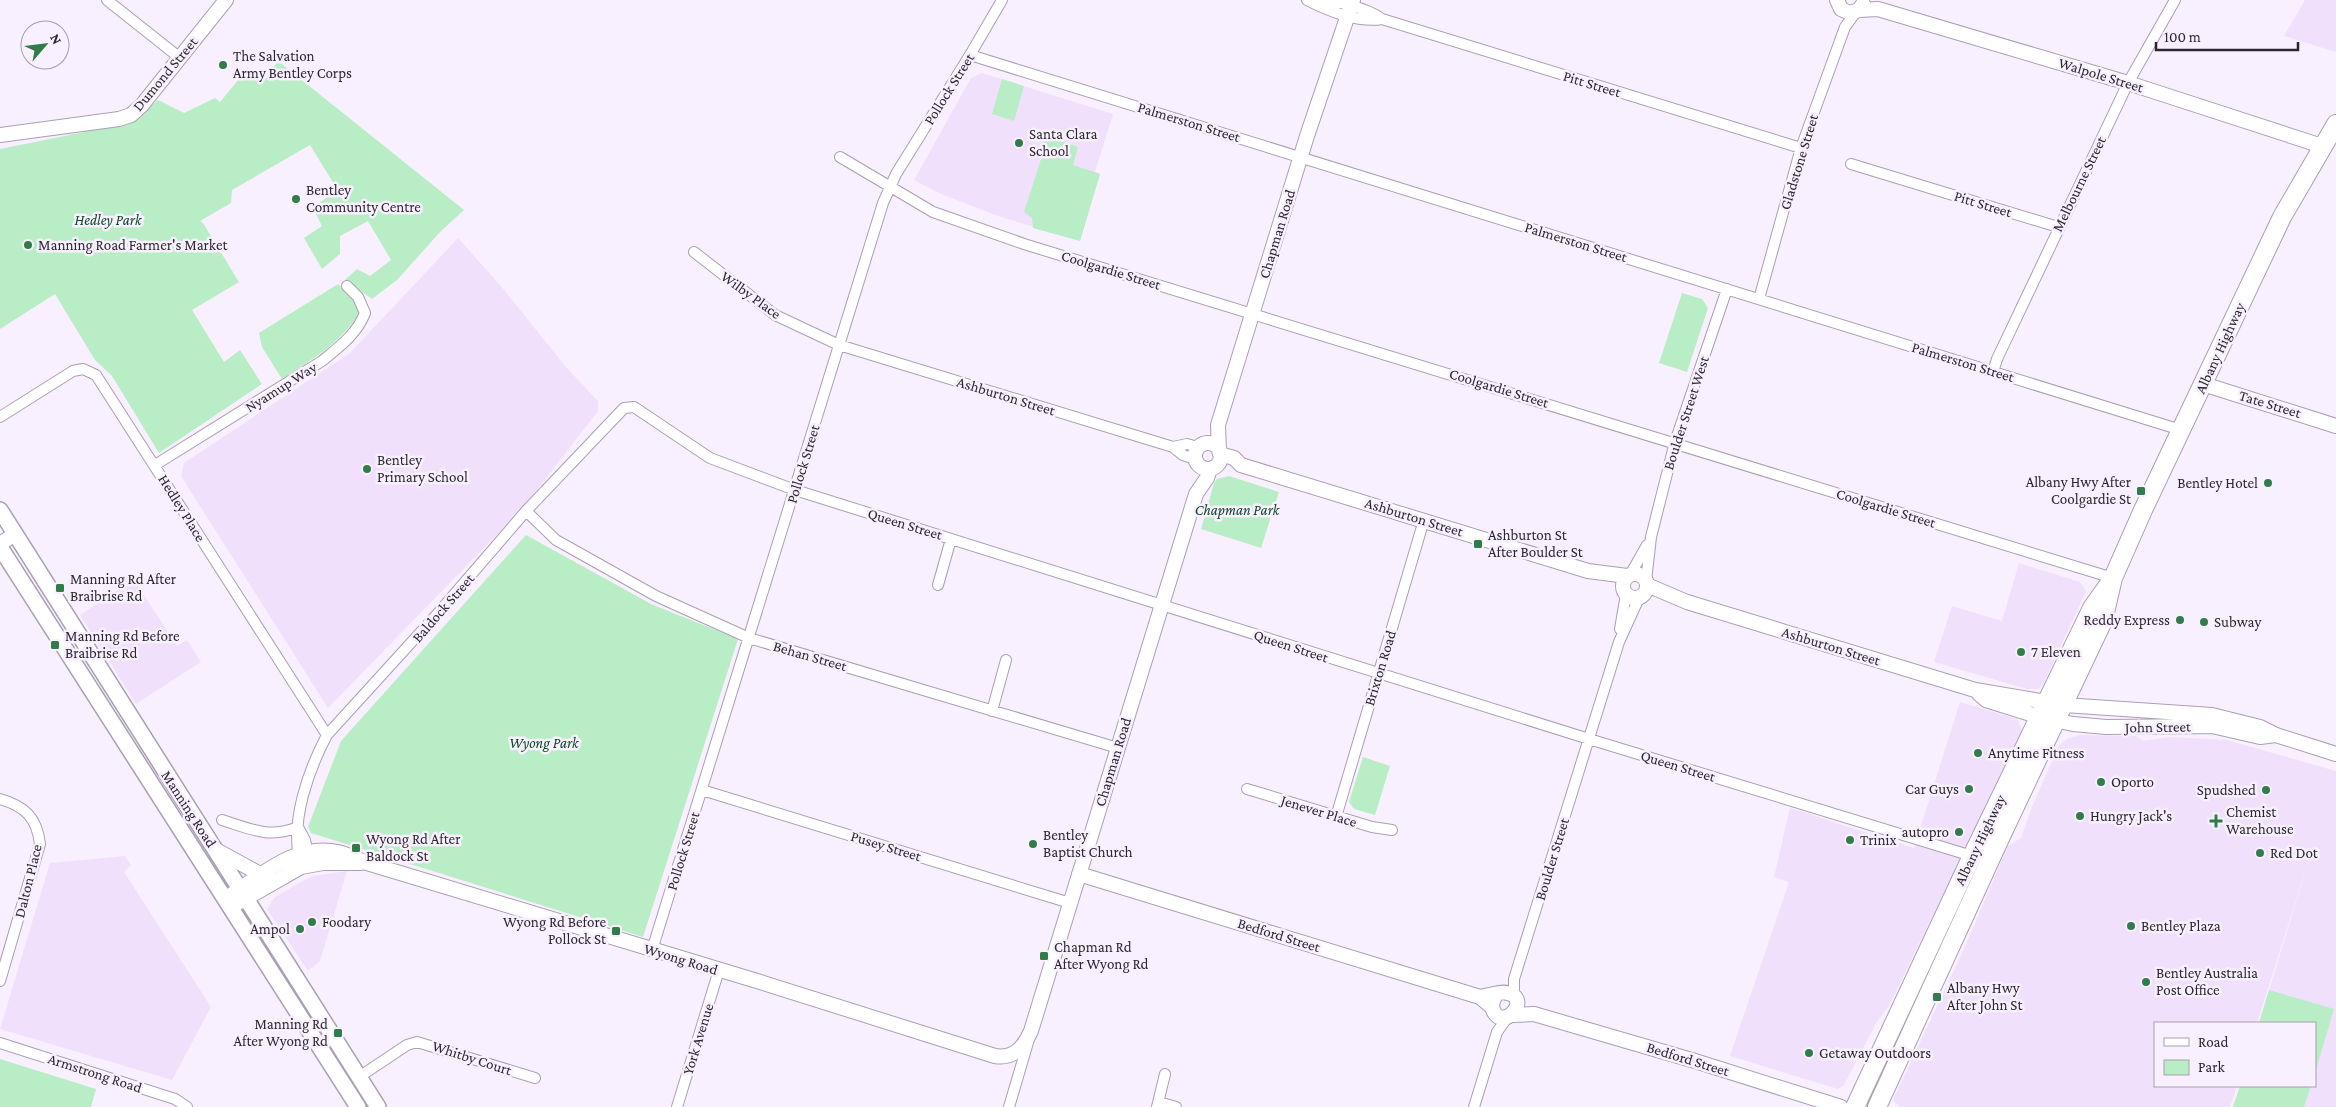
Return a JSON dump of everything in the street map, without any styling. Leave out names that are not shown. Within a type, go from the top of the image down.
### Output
[{"type":"highway","name":"Albany Highway","points":[[1855,1107],[1972,856],[2103,620],[2113,578],[2181,430],[2282,217],[2336,124]]},
{"type":"highway","name":"Albany Highway","points":[[1876,1107],[2051,711]]},
{"type":"main road","name":"Manning Road","points":[[6,524],[216,850],[378,1107]]},
{"type":"main road","name":"Manning Road","points":[[0,546],[358,1107]]},
{"type":"street","points":[[107,0],[180,58]]},
{"type":"street","name":"Dumond Street","points":[[0,135],[125,117],[142,105],[226,0]]},
{"type":"street","name":"Pollock Street","points":[[652,950],[795,490],[871,237],[889,188],[1002,0]]},
{"type":"street","name":"Pitt Street","points":[[1307,0],[1347,6]]},
{"type":"street","name":"Pitt Street","points":[[1324,0],[1375,14],[1382,20],[1801,148]]},
{"type":"street","name":"Melbourne Street","points":[[1993,372],[1997,359],[2058,226],[2128,83],[2176,0]]},
{"type":"street","points":[[1837,3],[1845,27]]},
{"type":"street","name":"Walpole Street","points":[[1837,3],[1850,13],[1865,6],[2128,83],[2322,146]]},
{"type":"street","name":"Chapman Road","points":[[1010,1107],[1031,1031],[1196,494],[1206,478],[1211,431],[1218,425],[1336,44],[1334,39],[1347,6]]},
{"type":"street","name":"Gladstone Street","points":[[1759,299],[1801,148],[1845,27],[1865,6]]},
{"type":"street","name":"Palmerston Street","points":[[970,55],[2181,430]]},
{"type":"street","name":"Coolgardie Street","points":[[840,157],[889,188],[933,212],[1024,244],[1675,442],[2113,578]]},
{"type":"street","name":"Pitt Street","points":[[1851,164],[2058,226]]},
{"type":"street","name":"Wilby Place","points":[[694,252],[775,315],[839,345]]},
{"type":"street","name":"Nyamup Way","points":[[155,465],[322,361],[346,342],[366,313],[358,297],[347,286]]},
{"type":"street","name":"Boulder Street West","points":[[1589,739],[1618,642],[1637,591],[1675,442],[1727,289]]},
{"type":"street","name":"Ashburton Street","points":[[839,345],[1173,447],[1187,444],[1208,457],[1234,458],[1241,465],[1588,571],[1637,591],[1687,602],[1975,690],[1986,700],[2051,711]]},
{"type":"street","name":"Hedley Place","points":[[0,418],[73,371],[87,369],[96,375],[327,735]]},
{"type":"street","name":"Tate Street","points":[[2203,384],[2336,426]]},
{"type":"street","name":"Queen Street","points":[[624,408],[634,407],[710,458],[795,490],[1162,604],[1378,674],[1972,856]]},
{"type":"street","name":"Baldock Street","points":[[305,860],[296,843],[299,808],[320,749],[327,735],[439,612],[526,511],[624,408]]},
{"type":"street","name":"Behan Street","points":[[526,511],[556,540],[656,596],[749,638],[1118,748]]},
{"type":"street","name":"Brixton Road","points":[[1336,816],[1424,520]]},
{"type":"street","points":[[0,546],[6,524]]},
{"type":"street","name":"Boulder Street West","points":[[1628,576],[1651,538]]},
{"type":"street","points":[[938,585],[951,539]]},
{"type":"street","name":"Ashburton Street","points":[[1588,571],[1628,576],[1639,575],[1637,591]]},
{"type":"street","points":[[1628,576],[1623,582],[1637,591]]},
{"type":"street","points":[[992,711],[1006,660]]},
{"type":"street","name":"John Street","points":[[2051,711],[2106,728],[2212,726],[2260,737],[2276,735],[2336,754]]},
{"type":"street","name":"Boulder Street","points":[[1474,1107],[1589,739]]},
{"type":"street","name":"Jenever Place","points":[[1247,789],[1372,827],[1392,830]]},
{"type":"street","name":"Pusey Street","points":[[702,790],[1070,903]]},
{"type":"street","name":"Dalton Place","points":[[0,799],[24,809],[34,820],[40,844],[0,981]]},
{"type":"street","points":[[222,820],[271,834],[283,833],[298,827]]},
{"type":"street","points":[[216,850],[260,874]]},
{"type":"street","name":"Wyong Road","points":[[228,903],[321,850],[340,852],[367,863],[995,1056]]},
{"type":"street","name":"Wyong Road","points":[[243,894],[260,874],[305,860]]},
{"type":"street","name":"Bedford Street","points":[[1079,874],[1841,1107]]},
{"type":"street","name":"York Avenue","points":[[677,1107],[718,970]]},
{"type":"street","name":"Chapman Road","points":[[995,1056],[1008,1056],[1020,1049],[1031,1031]]},
{"type":"street","name":"Whitby Court","points":[[359,1077],[407,1045],[417,1042],[535,1078]]},
{"type":"street","name":"Armstrong Road","points":[[0,1043],[175,1099],[187,1107]]},
{"type":"street","points":[[1165,1074],[1158,1104],[1176,1107]]},
{"type":"street","name":"Chapman Road","points":[[1003,1107],[1010,1086],[1015,1083],[1016,1088]]},
{"type":"shaded area","points":[[2305,0],[2336,0],[2336,52],[2284,36]]},
{"type":"shaded area","name":"Santa Clara School","points":[[982,73],[1113,114],[1095,172],[1100,174],[1080,241],[998,216],[941,194],[914,180],[971,78]]},
{"type":"shaded area","name":"Bentley Primary School","points":[[458,238],[500,285],[566,367],[598,401],[598,411],[523,508],[328,708],[181,476],[184,463],[350,353]]},
{"type":"shaded area","points":[[2019,563],[2080,582],[2086,591],[2044,683],[2038,689],[2027,689],[1934,662],[1952,606],[2002,621]]},
{"type":"shaded area","points":[[134,580],[177,646],[187,640],[201,662],[136,704],[80,615]]},
{"type":"shaded area","points":[[1960,702],[2017,719],[2022,730],[1889,1006],[1876,1023],[1844,1085],[1838,1089],[1730,1056],[1789,882],[1774,877],[1790,808],[1914,848]]},
{"type":"shaded area","name":"Bentley Plaza","points":[[2080,735],[2137,736],[2143,741],[2170,737],[2227,740],[2336,771],[2336,1107],[2233,1107],[2240,1087],[2316,1087],[2316,1022],[2259,1022],[2311,853],[2257,1022],[2154,1022],[2154,1087],[2237,1087],[2230,1107],[1900,1107],[1893,1100],[1963,951],[2008,846],[2021,838],[2032,807],[2059,745],[2069,738]]},
{"type":"shaded area","points":[[125,856],[131,865],[124,872],[211,1007],[172,1080],[0,1029],[50,863]]},
{"type":"shaded area","points":[[347,871],[320,961],[308,971],[267,909],[274,898],[313,876]]},
{"type":"green space","name":"Hedley Park","points":[[278,61],[464,210],[440,232],[397,280],[372,299],[345,280],[357,269],[370,276],[391,260],[368,221],[340,236],[340,254],[322,269],[304,238],[322,226],[313,208],[337,189],[310,145],[232,190],[231,203],[200,221],[239,282],[192,310],[224,362],[240,350],[262,384],[159,453],[112,376],[95,360],[55,294],[0,329],[0,149],[134,122],[158,100],[184,113],[215,98],[220,102],[248,68],[264,81]]},
{"type":"green space","points":[[1002,79],[1024,86],[1014,121],[992,114]]},
{"type":"green space","points":[[1045,136],[1078,147],[1073,165],[1100,174],[1080,241],[1033,228],[1032,218],[1024,212],[1043,153],[1040,151]]},
{"type":"green space","points":[[338,284],[357,303],[360,312],[335,342],[282,379],[262,347],[259,333]]},
{"type":"green space","points":[[1682,293],[1702,299],[1708,308],[1687,372],[1659,363]]},
{"type":"green space","name":"Chapman Park","points":[[1229,476],[1279,492],[1261,548],[1201,529],[1214,483],[1217,479]]},
{"type":"green space","name":"Wyong Park","points":[[526,535],[651,604],[738,639],[643,937],[311,833],[308,827],[341,741]]},
{"type":"green space","points":[[1363,757],[1390,766],[1375,815],[1354,809],[1349,802]]},
{"type":"green space","points":[[2269,990],[2334,1009],[2316,1070],[2316,1022],[2259,1022]]},
{"type":"green space","points":[[0,1059],[96,1089],[91,1107],[0,1107]]},
{"type":"green space","points":[[2240,1087],[2311,1087],[2304,1107],[2233,1107]]},
{"type":"place","name":"The Salvation Army Bentley Corps","points":[[223,65]]},
{"type":"place","name":"Santa Clara School","points":[[1019,143]]},
{"type":"place","name":"Bentley Community Centre","points":[[296,199]]},
{"type":"place","name":"Manning Road Farmer's Market","points":[[28,245]]},
{"type":"place","name":"Bentley Primary School","points":[[367,469]]},
{"type":"place","name":"Bentley Hotel","points":[[2268,483]]},
{"type":"place","name":"Albany Hwy After Coolgardie St","points":[[2141,491]]},
{"type":"place","name":"Ashburton St After Boulder St","points":[[1478,544]]},
{"type":"place","name":"Manning Rd After Braibrise Rd","points":[[60,588]]},
{"type":"place","name":"Reddy Express","points":[[2180,620]]},
{"type":"place","name":"Subway","points":[[2204,622]]},
{"type":"place","name":"Manning Rd Before Braibrise Rd","points":[[55,645]]},
{"type":"place","name":"7 Eleven","points":[[2021,652]]},
{"type":"place","name":"Anytime Fitness","points":[[1978,753]]},
{"type":"place","name":"Oporto","points":[[2101,782]]},
{"type":"place","name":"Car Guys","points":[[1969,789]]},
{"type":"place","name":"Spudshed","points":[[2266,790]]},
{"type":"place","name":"Hungry Jack's","points":[[2080,816]]},
{"type":"place","name":"Chemist Warehouse","points":[[2216,821]]},
{"type":"place","name":"autopro","points":[[1959,832]]},
{"type":"place","name":"Trinix","points":[[1850,840]]},
{"type":"place","name":"Bentley Baptist Church","points":[[1033,844]]},
{"type":"place","name":"Wyong Rd After Baldock St","points":[[356,848]]},
{"type":"place","name":"Red Dot","points":[[2260,853]]},
{"type":"place","name":"Foodary","points":[[312,922]]},
{"type":"place","name":"Bentley Plaza","points":[[2131,926]]},
{"type":"place","name":"Ampol","points":[[300,929]]},
{"type":"place","name":"Wyong Rd Before Pollock St","points":[[616,931]]},
{"type":"place","name":"Chapman Rd After Wyong Rd","points":[[1044,956]]},
{"type":"place","name":"Bentley Australia Post Office","points":[[2146,982]]},
{"type":"place","name":"Albany Hwy After John St","points":[[1937,997]]},
{"type":"place","name":"Manning Rd After Wyong Rd","points":[[338,1033]]},
{"type":"place","name":"Getaway Outdoors","points":[[1809,1053]]}]
